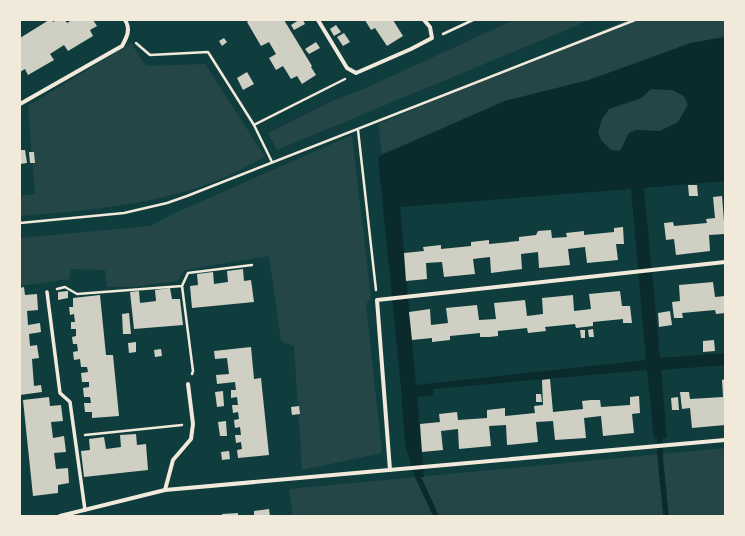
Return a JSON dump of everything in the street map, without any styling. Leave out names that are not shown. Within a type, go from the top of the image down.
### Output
[{"type":"street","points":[[20,104],[122,46],[127,36],[128,25],[125,20]]},
{"type":"street","points":[[318,20],[347,68],[356,73],[411,49],[432,38],[430,27],[424,20]]},
{"type":"street","points":[[390,470],[378,300],[725,262]]},
{"type":"street","points":[[47,292],[60,393],[70,402],[85,510]]},
{"type":"street","points":[[165,490],[173,460],[191,439],[193,424],[188,384]]},
{"type":"street","points":[[60,516],[165,490],[725,440]]},
{"type":"path","points":[[432,38],[473,20]]},
{"type":"path","points":[[20,223],[102,216],[146,208],[187,196],[635,20]]},
{"type":"path","points":[[127,36],[150,55],[208,52],[254,125],[272,162]]},
{"type":"path","points":[[254,125],[356,73]]},
{"type":"path","points":[[358,130],[378,300]]},
{"type":"path","points":[[188,384],[193,371],[182,286],[188,273],[252,265]]},
{"type":"path","points":[[47,292],[65,287],[77,294],[182,286]]},
{"type":"path","points":[[75,436],[193,424]]},
{"type":"shaded area","points":[[514,20],[590,20],[277,150],[268,133],[332,101],[368,87]]},
{"type":"shaded area","points":[[627,20],[725,20],[725,37],[691,43],[589,80],[505,101],[382,154],[378,124]]},
{"type":"shaded area","points":[[725,37],[725,181],[644,188],[660,358],[725,353],[725,365],[661,370],[667,438],[654,439],[647,370],[433,389],[433,395],[417,397],[424,477],[415,477],[405,445],[401,388],[378,157],[505,101],[589,80],[691,43]],"holes":[[[651,89],[672,90],[684,96],[688,105],[678,122],[660,131],[636,130],[629,133],[620,151],[611,150],[601,140],[598,133],[602,119],[609,109],[641,98]],[[631,189],[646,360],[416,385],[400,207]]]},
{"type":"shaded area","points":[[131,43],[146,66],[205,64],[265,157],[221,179],[198,188],[173,195],[96,209],[20,216],[20,196],[35,194],[28,106]]},
{"type":"shaded area","points":[[651,89],[672,90],[684,96],[688,104],[679,122],[660,131],[636,130],[620,151],[611,150],[601,140],[598,133],[602,119],[609,109],[641,98]]},
{"type":"shaded area","points":[[352,135],[371,298],[366,304],[382,453],[302,470],[294,346],[281,341],[269,256],[184,270],[178,281],[133,287],[107,287],[105,270],[71,269],[69,279],[20,286],[20,238],[150,226],[175,213]]},
{"type":"shaded area","points":[[725,448],[725,516],[293,516],[289,489]]},
{"type":"building","points":[[49,20],[52,20],[53,22],[57,20],[65,20],[67,23],[72,20],[93,20],[97,26],[90,30],[93,36],[68,51],[64,45],[50,54],[54,60],[28,75],[25,69],[20,72],[20,38]]},
{"type":"building","points":[[250,20],[284,20],[316,75],[302,84],[297,76],[291,79],[283,66],[276,70],[269,58],[276,54],[269,42],[261,46],[247,22]]},
{"type":"building","points":[[299,20],[303,20],[305,24],[294,30],[291,25]]},
{"type":"building","points":[[365,20],[393,20],[403,36],[387,46],[375,28],[371,30]]},
{"type":"building","points":[[336,25],[341,32],[334,36],[330,29]]},
{"type":"building","points":[[344,33],[350,42],[343,46],[337,37]]},
{"type":"building","points":[[224,38],[227,42],[222,46],[219,41]]},
{"type":"building","points":[[316,42],[320,48],[309,54],[305,49]]},
{"type":"building","points":[[247,72],[254,84],[243,90],[237,78]]},
{"type":"building","points":[[20,150],[25,150],[27,163],[20,164]]},
{"type":"building","points":[[29,152],[34,152],[35,163],[30,163]]},
{"type":"building","points":[[688,185],[697,185],[698,196],[689,196]]},
{"type":"building","points":[[722,196],[725,234],[709,235],[710,251],[676,255],[674,239],[666,240],[664,223],[673,222],[674,226],[707,223],[706,219],[715,218],[713,197]]},
{"type":"building","points":[[623,227],[624,244],[616,244],[618,260],[587,263],[585,247],[568,249],[570,265],[539,268],[538,252],[521,254],[522,269],[491,273],[490,257],[473,259],[475,274],[444,277],[442,262],[426,263],[427,279],[406,281],[404,253],[424,251],[423,247],[441,245],[441,249],[471,246],[471,242],[489,240],[489,244],[519,241],[519,237],[536,235],[538,231],[551,230],[552,238],[567,237],[566,233],[584,231],[584,235],[614,232],[614,228]]},
{"type":"building","points":[[243,269],[244,281],[251,280],[254,302],[192,308],[190,286],[198,285],[197,274],[213,272],[214,284],[228,282],[227,271]]},
{"type":"building","points":[[713,282],[715,297],[725,296],[725,313],[716,314],[715,310],[682,313],[683,318],[674,318],[672,302],[680,301],[679,285]]},
{"type":"building","points":[[24,287],[25,295],[37,294],[38,310],[27,311],[28,325],[40,323],[41,332],[29,334],[30,346],[37,345],[39,358],[32,359],[34,386],[41,385],[42,392],[20,395],[20,288]]},
{"type":"building","points":[[170,288],[172,299],[180,299],[183,325],[134,329],[130,292],[139,291],[140,303],[156,301],[155,290]]},
{"type":"building","points":[[68,291],[68,298],[58,300],[58,292]]},
{"type":"building","points":[[620,291],[622,306],[630,306],[632,323],[623,323],[623,319],[593,322],[593,326],[576,328],[575,324],[545,327],[546,331],[528,333],[527,328],[498,331],[498,336],[489,337],[480,337],[480,333],[450,336],[450,340],[432,342],[432,338],[412,340],[409,312],[430,309],[431,325],[448,323],[446,308],[477,305],[479,320],[496,319],[494,303],[525,300],[527,316],[543,314],[542,298],[573,295],[574,311],[591,309],[589,294]]},
{"type":"building","points":[[100,295],[106,355],[113,355],[119,416],[92,418],[92,412],[85,412],[84,403],[91,403],[90,397],[84,397],[83,388],[89,387],[89,382],[82,382],[81,373],[88,372],[87,367],[81,367],[80,359],[74,360],[73,352],[78,351],[77,344],[73,344],[72,337],[76,336],[76,329],[71,329],[71,322],[75,322],[74,314],[70,315],[69,307],[73,307],[73,298]]},
{"type":"building","points":[[670,311],[672,325],[659,327],[658,313]]},
{"type":"building","points":[[129,313],[131,334],[123,334],[122,314]]},
{"type":"building","points":[[593,329],[594,337],[589,337],[588,330]]},
{"type":"building","points":[[580,330],[585,330],[585,338],[581,338]]},
{"type":"building","points":[[714,340],[715,351],[703,352],[703,341]]},
{"type":"building","points":[[136,342],[136,352],[129,353],[128,343]]},
{"type":"building","points":[[251,347],[254,379],[261,378],[269,455],[238,458],[237,450],[242,449],[241,442],[236,443],[235,435],[241,435],[240,427],[235,428],[234,420],[239,419],[238,412],[233,413],[232,405],[238,405],[237,397],[231,398],[231,390],[236,390],[235,382],[217,384],[216,375],[229,374],[227,358],[215,359],[214,351]]},
{"type":"building","points":[[161,349],[162,356],[155,357],[154,350]]},
{"type":"building","points":[[550,379],[553,412],[583,409],[582,401],[591,400],[600,400],[601,407],[630,405],[630,397],[639,396],[640,413],[632,414],[634,433],[603,436],[601,416],[584,418],[586,438],[555,440],[553,421],[536,422],[538,442],[507,445],[506,425],[489,426],[491,446],[459,449],[458,429],[441,431],[443,450],[422,452],[420,424],[440,422],[439,414],[457,412],[458,420],[487,418],[487,410],[505,408],[505,416],[535,413],[534,406],[543,405],[542,380]]},
{"type":"building","points":[[725,379],[725,425],[692,428],[690,408],[682,409],[680,392],[689,392],[690,399],[723,397],[722,380]]},
{"type":"building","points":[[223,391],[224,406],[217,407],[215,392]]},
{"type":"building","points":[[536,394],[541,394],[542,402],[536,402]]},
{"type":"building","points":[[49,397],[50,406],[61,405],[63,421],[51,422],[53,438],[64,436],[66,452],[54,453],[56,469],[68,468],[69,483],[58,485],[58,493],[33,496],[23,400]]},
{"type":"building","points":[[678,397],[679,410],[672,410],[671,398]]},
{"type":"building","points":[[299,406],[300,414],[292,415],[291,407]]},
{"type":"building","points":[[226,421],[227,436],[220,436],[218,422]]},
{"type":"building","points":[[136,434],[137,445],[146,444],[148,470],[84,477],[81,451],[90,450],[89,439],[104,437],[106,449],[121,447],[120,435]]},
{"type":"building","points":[[229,451],[230,459],[222,460],[221,452]]},
{"type":"building","points":[[269,509],[270,516],[254,516],[254,511]]},
{"type":"building","points":[[238,513],[238,516],[222,516],[222,514]]},
{"type":"waterway","points":[[660,439],[660,455],[666,516]]},
{"type":"waterway","points":[[418,477],[436,516]]}]
